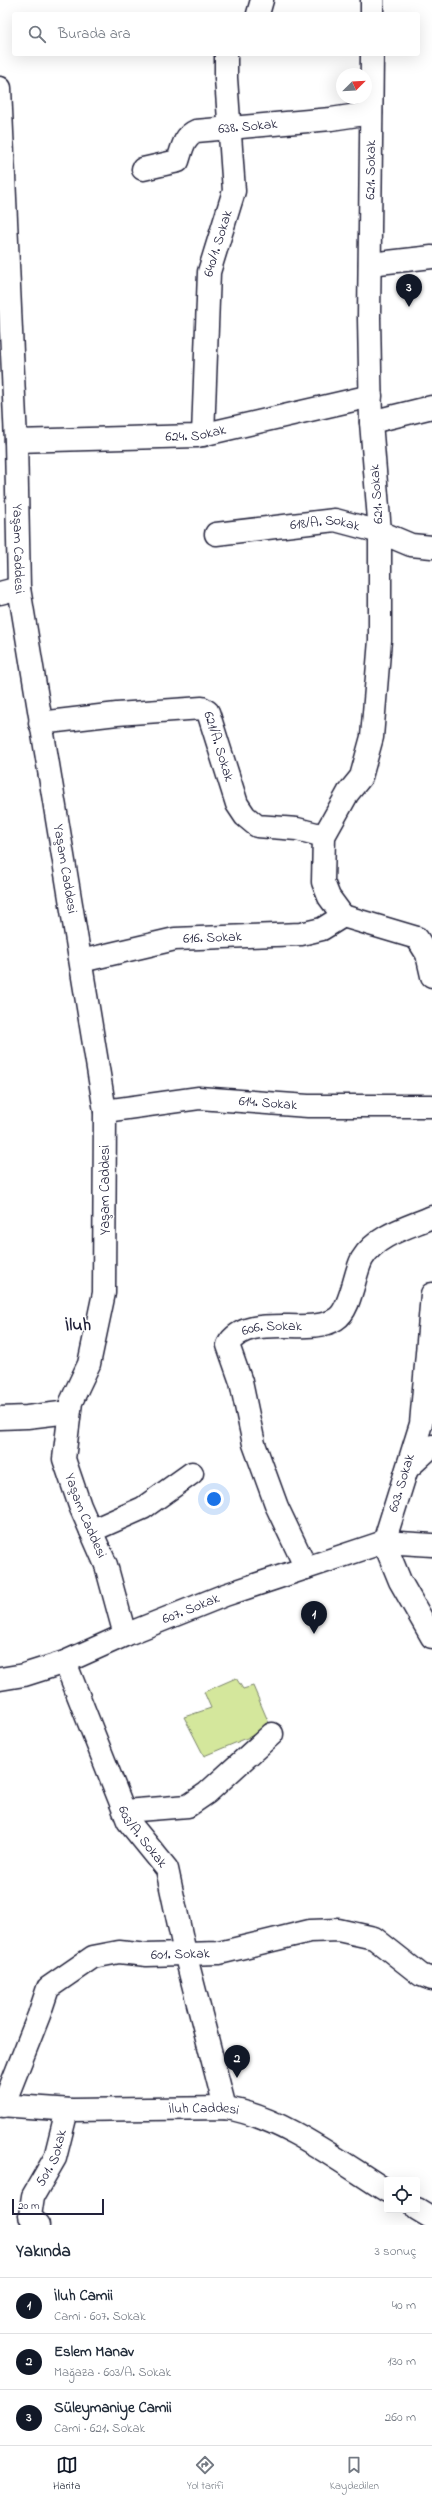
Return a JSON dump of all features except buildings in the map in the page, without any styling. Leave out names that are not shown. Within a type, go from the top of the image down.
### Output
[{"type":"street","points":[[259,12],[262,0]]},
{"type":"street","points":[[372,0],[372,12]]},
{"type":"street","name":"640/1. Sokak","points":[[203,435],[209,272],[234,191],[229,127],[226,56]]},
{"type":"street","name":"621. Sokak","points":[[343,916],[328,897],[323,882],[324,836],[348,794],[361,777],[372,737],[380,640],[380,532],[371,422],[370,264],[372,56]]},
{"type":"street","name":"Yaşam Caddesi","points":[[0,88],[16,441],[10,591],[40,723],[105,1111],[104,1293],[89,1364],[71,1402],[64,1459],[91,1531],[106,1565],[125,1635]]},
{"type":"street","name":"638. Sokak","points":[[143,169],[178,160],[184,142],[190,133],[229,127],[331,119],[371,113]]},
{"type":"street","points":[[370,264],[432,257]]},
{"type":"street","name":"624. Sokak","points":[[16,441],[203,435],[371,396]]},
{"type":"street","points":[[371,422],[432,407]]},
{"type":"street","name":"618/A. Sokak","points":[[216,534],[335,520],[380,532],[412,545],[432,547]]},
{"type":"street","name":"621/A. Sokak","points":[[40,723],[117,714],[202,708],[208,712],[235,797],[245,816],[257,826],[297,829],[324,836]]},
{"type":"street","points":[[343,916],[416,938],[427,954],[432,976]]},
{"type":"street","name":"616. Sokak","points":[[81,961],[175,939],[301,934],[322,929],[343,916]]},
{"type":"street","name":"614. Sokak","points":[[105,1111],[199,1098],[308,1106],[432,1106]]},
{"type":"street","name":"606. Sokak","points":[[306,1568],[278,1506],[254,1444],[241,1382],[228,1345],[232,1338],[251,1328],[323,1324],[337,1319],[349,1300],[359,1268],[367,1253],[375,1245],[393,1233],[432,1217]]},
{"type":"street","name":"603. Sokak","points":[[384,1542],[421,1424],[432,1294]]},
{"type":"street","points":[[0,1418],[26,1418],[69,1412]]},
{"type":"street","points":[[406,1471],[432,1446]]},
{"type":"street","points":[[91,1531],[143,1508],[192,1473]]},
{"type":"street","points":[[432,1545],[384,1542],[400,1582],[432,1637]]},
{"type":"street","name":"607. Sokak","points":[[0,1679],[24,1675],[65,1662],[125,1635],[225,1595],[384,1542]]},
{"type":"street","name":"603/A. Sokak","points":[[65,1662],[128,1821],[167,1869],[185,1953],[224,2108]]},
{"type":"street","points":[[125,1811],[188,1806],[207,1793],[272,1734]]},
{"type":"street","name":"601. Sokak","points":[[2,2105],[48,1988],[93,1957],[119,1952],[147,1955],[219,1953],[310,1931],[338,1930],[374,1938],[421,1975],[432,1979]]},
{"type":"street","name":"İluh Caddesi","points":[[2,2105],[67,2110],[224,2108],[241,2111],[299,2136],[384,2189]]},
{"type":"street","name":"501. Sokak","points":[[38,2225],[30,2216],[33,2196],[55,2158],[67,2110]]},
{"type":"street","points":[[420,2211],[432,2218]]},
{"type":"green space","points":[[236,1678],[243,1689],[253,1686],[271,1728],[204,1756],[184,1717],[211,1708],[204,1692]]},
{"type":"place","name":"Süleymaniye Camii","points":[[409,307]]},
{"type":"place","name":"İluh Camii","points":[[314,1634]]},
{"type":"place","name":"Eslem Manav","points":[[237,2078]]},
{"type":"district","name":"İluh","points":[[78,1326]]}]
